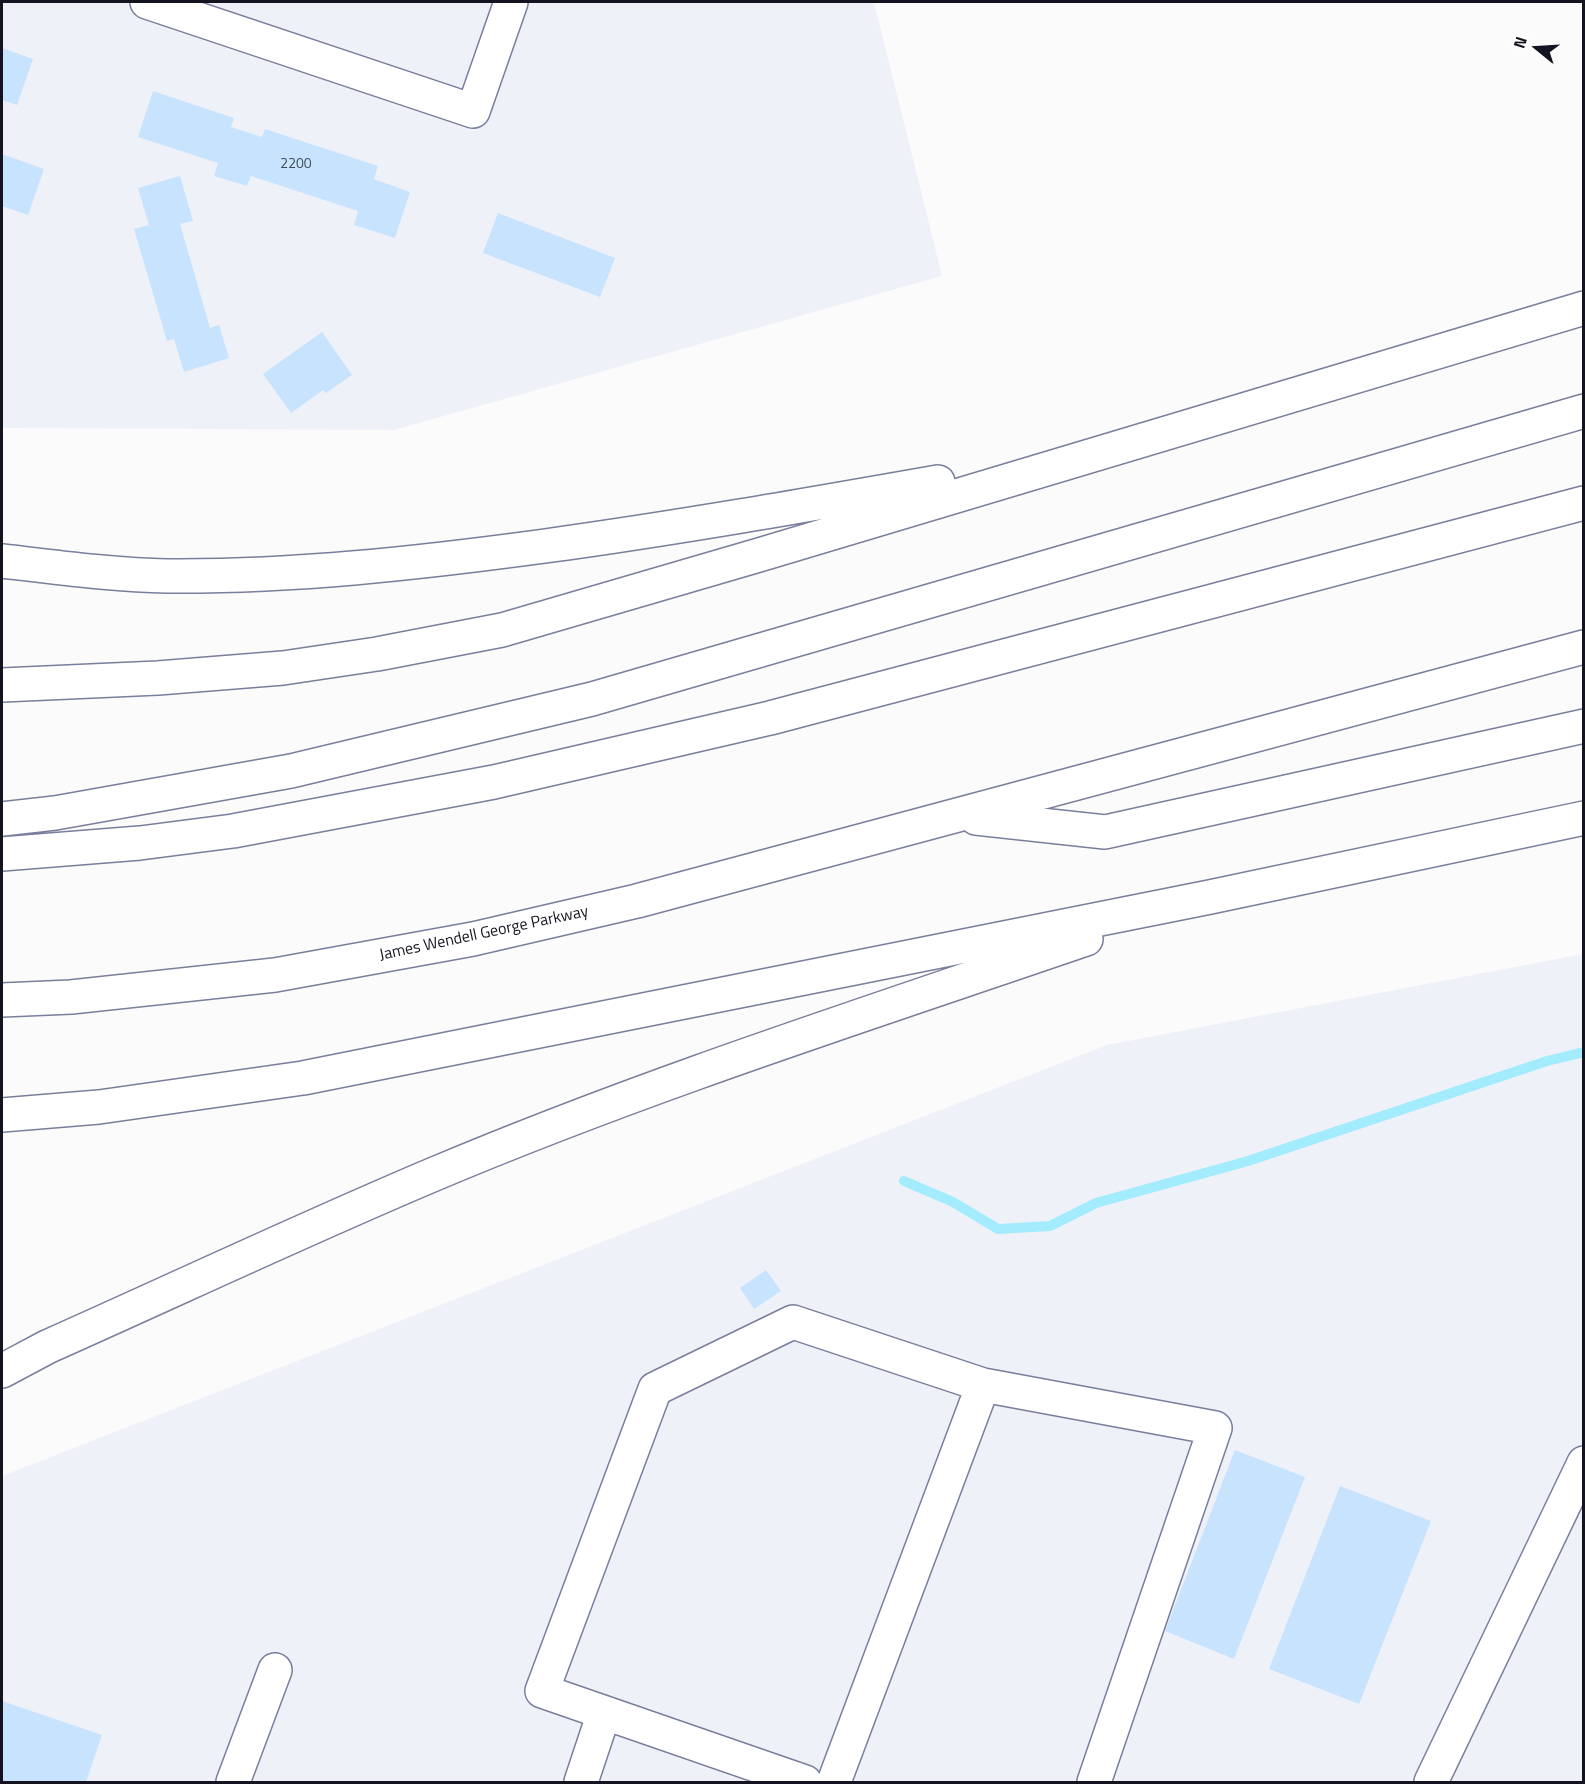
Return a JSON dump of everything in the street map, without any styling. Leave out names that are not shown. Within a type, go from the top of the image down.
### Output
[{"type":"main road","points":[[147,2],[473,111],[511,2]]},
{"type":"main road","points":[[2,686],[158,678],[282,668],[377,654],[502,630],[1584,308]]},
{"type":"main road","points":[[2,819],[55,813],[291,771],[592,699],[1584,411]]},
{"type":"main road","points":[[2,561],[85,571],[165,576],[271,574],[434,561],[616,536],[791,508],[970,476],[1136,441]]},
{"type":"main road","points":[[2,854],[140,843],[233,831],[494,782],[770,718],[1584,503]]},
{"type":"main road","name":"James Wendell George Parkway","points":[[2,1000],[71,996],[275,975],[473,939],[637,901],[1584,648]]},
{"type":"main road","points":[[2,664],[158,678]]},
{"type":"main road","points":[[956,816],[1105,832],[1584,726]]},
{"type":"main road","points":[[2,1115],[99,1107],[303,1078],[1210,897],[1584,818]]},
{"type":"main road","points":[[2,1371],[47,1347],[432,1175],[611,1105],[803,1036],[1210,897]]},
{"type":"main road","points":[[805,1782],[542,1691],[655,1389],[793,1322],[983,1385],[1215,1428],[1094,1782]]},
{"type":"main road","points":[[834,1782],[983,1385]]},
{"type":"main road","points":[[1431,1782],[1584,1463]]},
{"type":"main road","points":[[232,1782],[275,1670]]},
{"type":"main road","points":[[581,1782],[604,1713]]},
{"type":"shaded area","points":[[2,2],[874,2],[942,276],[394,430],[2,428]]},
{"type":"shaded area","points":[[1583,954],[1583,1782],[2,1782],[2,1476],[1107,1045]]},
{"type":"building","points":[[2,48],[33,59],[17,105],[2,100]]},
{"type":"building","points":[[153,91],[234,118],[231,127],[262,137],[265,129],[378,166],[374,179],[410,192],[395,238],[354,225],[358,211],[251,176],[247,186],[214,176],[218,163],[138,137]]},
{"type":"building","points":[[2,154],[44,169],[28,215],[2,206]]},
{"type":"building","points":[[180,176],[193,221],[180,224],[210,328],[219,325],[229,358],[184,372],[174,339],[167,341],[134,229],[149,225],[138,188]]},
{"type":"building","points":[[498,213],[615,258],[600,297],[483,253]]},
{"type":"building","points":[[322,332],[352,375],[326,393],[323,390],[291,413],[263,374]]},
{"type":"building","points":[[766,1270],[781,1291],[754,1309],[740,1288]]},
{"type":"building","points":[[1235,1450],[1305,1477],[1234,1659],[1165,1631]]},
{"type":"building","points":[[1340,1486],[1431,1521],[1359,1704],[1269,1669]]},
{"type":"building","points":[[2,1701],[102,1735],[86,1782],[2,1782]]},
{"type":"waterway","points":[[904,1181],[953,1202],[998,1229],[1050,1226],[1096,1203],[1248,1161],[1547,1061],[1584,1052]]}]
